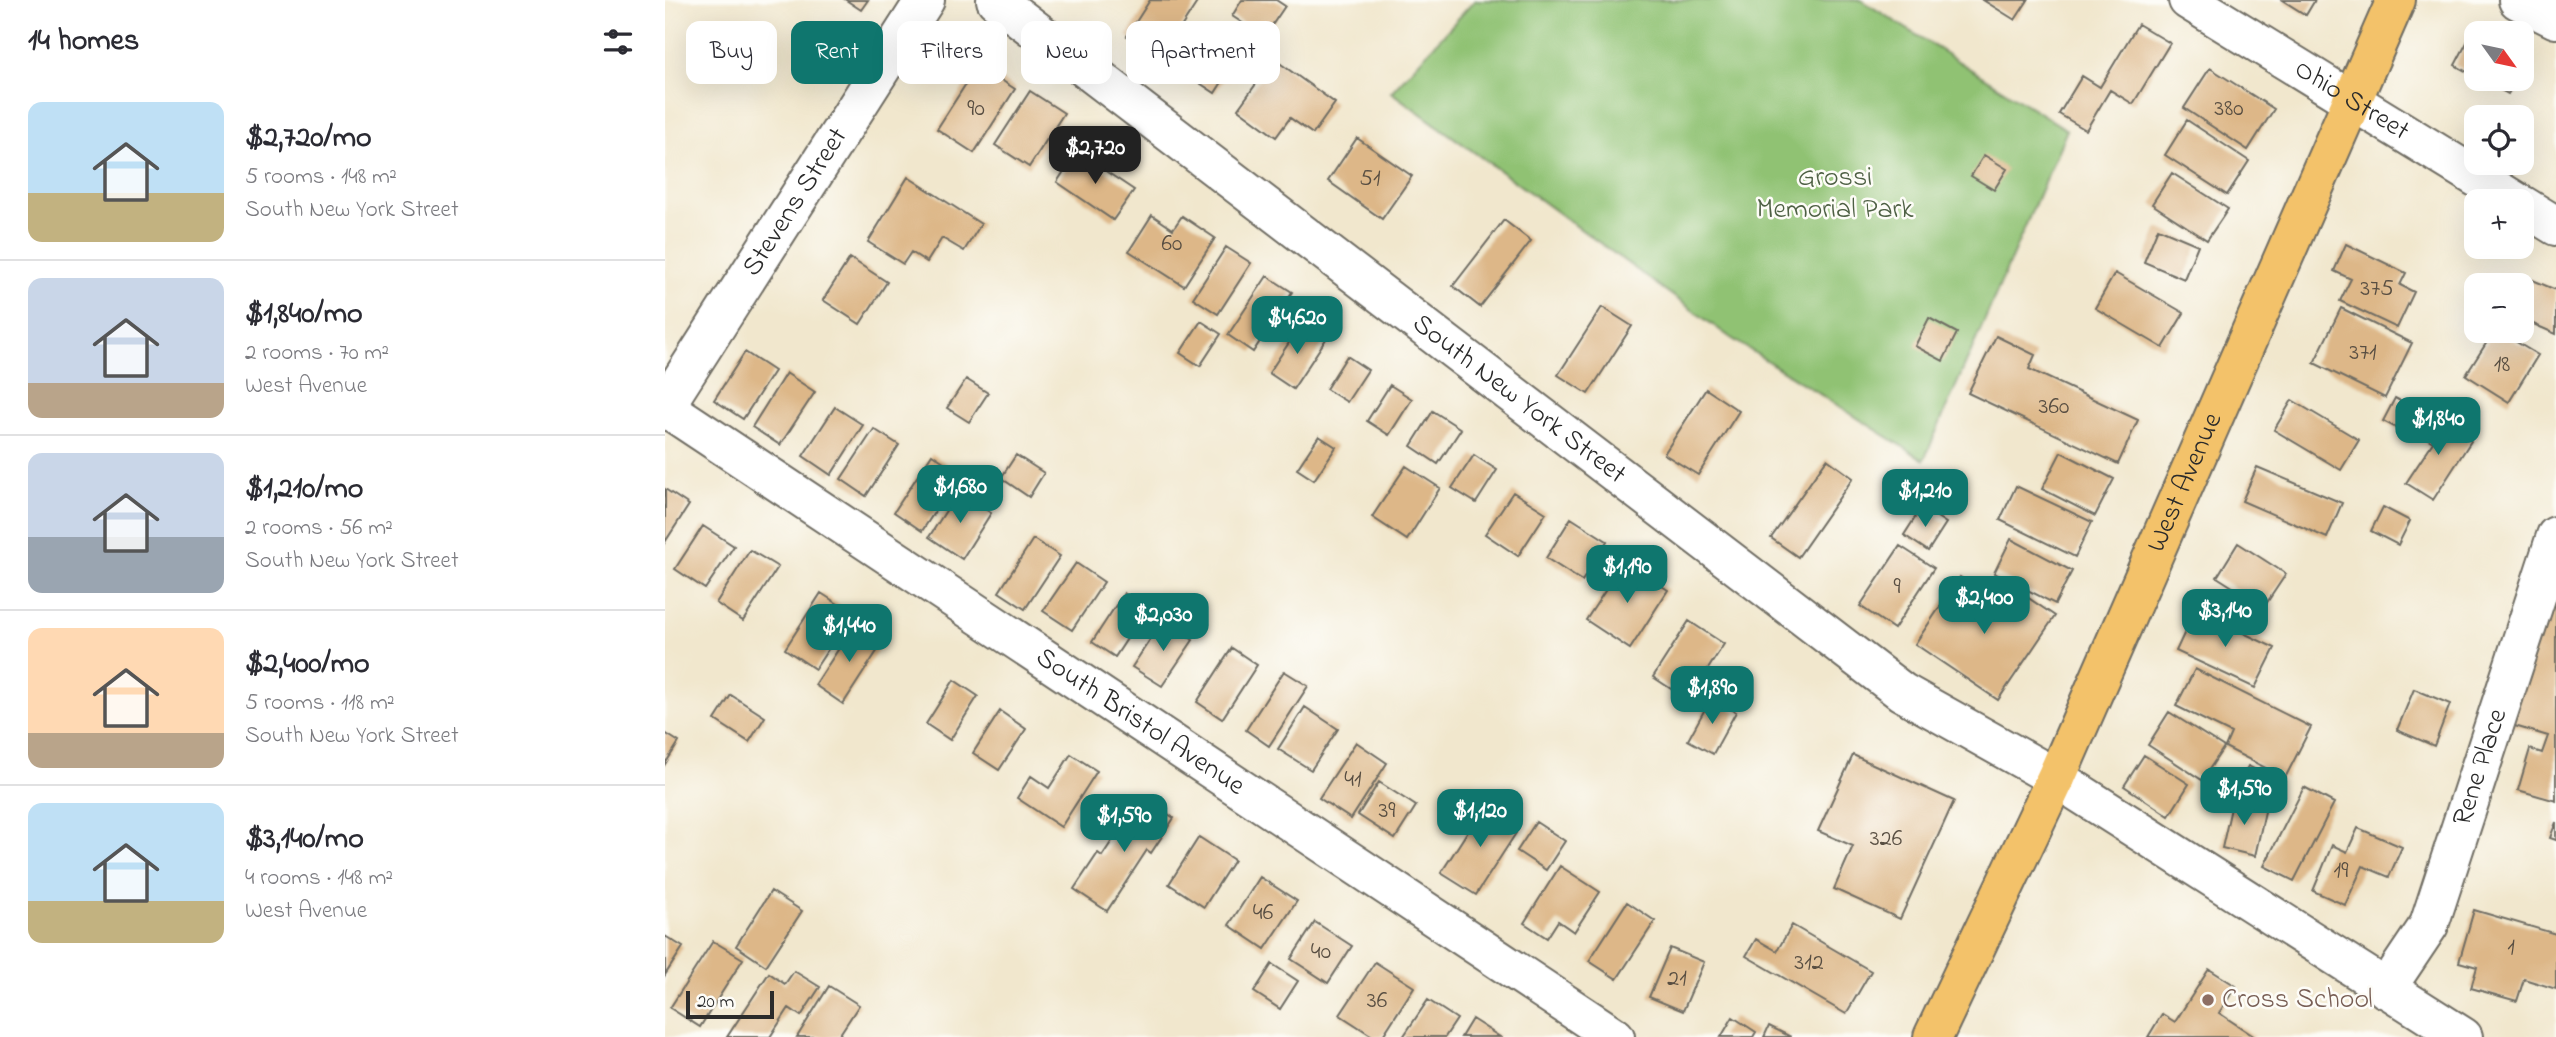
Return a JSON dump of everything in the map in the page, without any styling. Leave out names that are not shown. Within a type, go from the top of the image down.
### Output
[{"type":"highway","name":"West Avenue","points":[[1933,1037],[2056,778],[2396,0]]},
{"type":"street","name":"Stevens Street","points":[[665,407],[925,0]]},
{"type":"street","name":"South New York Street","points":[[996,0],[1902,692],[2056,778],[2463,1037]]},
{"type":"street","name":"Ohio Street","points":[[2189,0],[2495,189]]},
{"type":"street","points":[[2518,0],[2556,19]]},
{"type":"street","points":[[2534,212],[2556,226]]},
{"type":"street","name":"South Bristol Avenue","points":[[665,407],[1615,1037]]},
{"type":"street","name":"Rene Place","points":[[2386,989],[2429,925],[2556,536]]},
{"type":"green space","name":"Grossi Memorial Park","points":[[1475,0],[1861,0],[2067,130],[1924,460],[1731,338],[1391,92]]},
{"type":"building","points":[[846,0],[868,0],[861,10]]},
{"type":"building","points":[[1150,0],[1198,1],[1185,21],[1137,21]]},
{"type":"building","points":[[1242,0],[1276,0],[1285,6],[1275,21],[1240,21],[1232,16]]},
{"type":"building","points":[[1983,0],[2028,0],[2015,20]]},
{"type":"building","points":[[2282,0],[2315,0],[2306,15]]},
{"type":"building","points":[[2138,24],[2170,43],[2133,104],[2110,90],[2086,130],[2059,114],[2082,76],[2100,87]]},
{"type":"building","points":[[2464,48],[2464,70],[2455,65]]},
{"type":"building","points":[[1280,63],[1335,103],[1313,134],[1290,118],[1276,137],[1238,109],[1256,84],[1280,84]]},
{"type":"building","points":[[2210,68],[2274,109],[2248,150],[2184,108]]},
{"type":"building","points":[[966,84],[1007,84],[1015,89],[974,153],[937,129]]},
{"type":"building","points":[[1201,84],[1221,84],[1215,93]]},
{"type":"building","points":[[1030,91],[1064,113],[1029,167],[995,145]]},
{"type":"building","points":[[2187,120],[2249,161],[2227,195],[2165,155]]},
{"type":"building","points":[[1357,138],[1412,176],[1382,219],[1328,181]]},
{"type":"building","points":[[1077,152],[1134,190],[1113,220],[1057,182]]},
{"type":"building","points":[[1984,155],[2007,169],[1994,190],[1971,176]]},
{"type":"building","points":[[2172,173],[2228,209],[2207,240],[2152,204]]},
{"type":"building","points":[[908,177],[981,224],[964,251],[942,238],[927,262],[911,252],[903,264],[868,242]]},
{"type":"building","points":[[1152,215],[1173,229],[1182,216],[1215,238],[1184,286],[1129,251]]},
{"type":"building","points":[[1504,220],[1531,241],[1480,307],[1453,286]]},
{"type":"building","points":[[2158,228],[2198,245],[2184,279],[2144,262]]},
{"type":"building","points":[[2346,244],[2406,273],[2400,285],[2414,292],[2397,328],[2340,301],[2351,279],[2334,271]]},
{"type":"building","points":[[1226,247],[1251,263],[1218,314],[1193,298]]},
{"type":"building","points":[[850,258],[887,282],[860,324],[823,300]]},
{"type":"building","points":[[2115,273],[2184,313],[2163,348],[2095,308]]},
{"type":"building","points":[[1267,276],[1292,292],[1253,352],[1228,335]]},
{"type":"building","points":[[2534,281],[2556,290],[2556,334],[2534,324]]},
{"type":"building","points":[[1602,307],[1632,326],[1588,394],[1558,375]]},
{"type":"building","points":[[2341,308],[2412,343],[2385,398],[2314,363]]},
{"type":"building","points":[[1929,318],[1957,333],[1943,361],[1915,346]]},
{"type":"building","points":[[1201,321],[1221,334],[1200,366],[1180,353]]},
{"type":"building","points":[[1302,323],[1326,339],[1293,389],[1269,373]]},
{"type":"building","points":[[1996,336],[2035,355],[2029,369],[2138,420],[2118,464],[1968,393]]},
{"type":"building","points":[[2486,343],[2518,343],[2538,355],[2509,402],[2466,375]]},
{"type":"building","points":[[745,352],[774,371],[743,419],[714,400]]},
{"type":"building","points":[[1347,356],[1368,370],[1347,402],[1326,389]]},
{"type":"building","points":[[786,373],[815,392],[780,445],[752,427]]},
{"type":"building","points":[[966,379],[988,393],[969,422],[947,408]]},
{"type":"building","points":[[1390,385],[1412,399],[1389,435],[1367,421]]},
{"type":"building","points":[[1706,389],[1739,411],[1698,475],[1664,454]]},
{"type":"building","points":[[2395,398],[2421,412],[2410,435],[2383,421]]},
{"type":"building","points":[[2292,400],[2359,440],[2341,470],[2274,430]]},
{"type":"building","points":[[835,407],[863,425],[831,475],[803,456]]},
{"type":"building","points":[[1433,411],[1461,429],[1438,464],[1411,446]]},
{"type":"building","points":[[2430,414],[2471,441],[2433,500],[2406,483],[2433,442],[2418,433]]},
{"type":"building","points":[[874,429],[899,445],[866,496],[841,479]]},
{"type":"building","points":[[1319,436],[1336,447],[1314,480],[1297,469]]},
{"type":"building","points":[[2061,452],[2114,479],[2095,516],[2042,489]]},
{"type":"building","points":[[932,454],[960,473],[922,531],[894,512]]},
{"type":"building","points":[[1016,455],[1044,473],[1029,497],[1001,478]]},
{"type":"building","points":[[1474,455],[1497,470],[1476,503],[1452,488]]},
{"type":"building","points":[[1827,459],[1853,478],[1798,557],[1771,538]]},
{"type":"building","points":[[1406,466],[1440,488],[1407,540],[1372,517]]},
{"type":"building","points":[[2257,467],[2342,503],[2327,538],[2242,501]]},
{"type":"building","points":[[2016,486],[2092,522],[2075,557],[2000,520]]},
{"type":"building","points":[[665,489],[689,505],[665,542]]},
{"type":"building","points":[[958,492],[991,513],[962,559],[929,537]]},
{"type":"building","points":[[1513,492],[1546,513],[1518,556],[1485,534]]},
{"type":"building","points":[[1922,507],[1946,523],[1928,551],[1904,535]]},
{"type":"building","points":[[2383,507],[2410,521],[2398,545],[2371,531]]},
{"type":"building","points":[[1571,518],[1607,541],[1582,581],[1546,558]]},
{"type":"building","points":[[703,526],[734,546],[705,589],[675,569]]},
{"type":"building","points":[[1033,539],[1060,556],[1025,609],[999,592]]},
{"type":"building","points":[[2011,539],[2072,571],[2055,604],[1994,573]]},
{"type":"building","points":[[2238,543],[2286,574],[2264,607],[2217,577]]},
{"type":"building","points":[[1900,546],[1934,568],[1894,629],[1860,606]]},
{"type":"building","points":[[750,550],[778,567],[743,621],[716,603]]},
{"type":"building","points":[[1624,562],[1668,590],[1630,649],[1586,620]]},
{"type":"building","points":[[1076,563],[1104,582],[1072,630],[1043,611]]},
{"type":"building","points":[[1960,577],[2013,612],[2024,595],[2055,616],[1998,700],[1915,644]]},
{"type":"building","points":[[821,593],[852,613],[815,669],[785,649]]},
{"type":"building","points":[[1124,593],[1147,608],[1115,657],[1092,642]]},
{"type":"building","points":[[2544,602],[2556,606],[2556,801],[2518,790],[2530,749],[2542,753],[2548,736],[2508,724]]},
{"type":"building","points":[[2195,610],[2275,648],[2255,688],[2176,651]]},
{"type":"building","points":[[1163,620],[1193,640],[1162,686],[1132,667]]},
{"type":"building","points":[[1689,621],[1724,644],[1688,700],[1653,677]]},
{"type":"building","points":[[855,624],[883,642],[843,704],[815,685]]},
{"type":"building","points":[[1232,648],[1257,665],[1222,719],[1197,702]]},
{"type":"building","points":[[2195,669],[2311,727],[2285,778],[2225,747],[2231,733],[2176,706]]},
{"type":"building","points":[[1284,671],[1308,686],[1269,746],[1246,730]]},
{"type":"building","points":[[954,680],[978,696],[950,740],[926,724]]},
{"type":"building","points":[[2414,689],[2450,704],[2434,746],[2397,730]]},
{"type":"building","points":[[731,695],[765,717],[749,742],[715,720]]},
{"type":"building","points":[[1711,698],[1736,712],[1713,754],[1688,740]]},
{"type":"building","points":[[1305,707],[1338,729],[1311,770],[1278,749]]},
{"type":"building","points":[[1000,711],[1026,729],[999,770],[973,753]]},
{"type":"building","points":[[2169,712],[2224,747],[2202,780],[2148,745]]},
{"type":"building","points":[[665,733],[679,742],[665,764]]},
{"type":"building","points":[[1356,742],[1387,763],[1351,819],[1319,798]]},
{"type":"building","points":[[1071,754],[1097,771],[1061,827],[1017,798],[1031,776],[1049,788]]},
{"type":"building","points":[[1853,755],[1954,801],[1900,919],[1834,889],[1853,846],[1818,831]]},
{"type":"building","points":[[2144,755],[2189,784],[2169,816],[2124,786]]},
{"type":"building","points":[[2248,766],[2260,772],[2249,796],[2236,790]]},
{"type":"building","points":[[1379,782],[1416,806],[1395,839],[1358,815]]},
{"type":"building","points":[[2304,787],[2334,803],[2294,881],[2264,866]]},
{"type":"building","points":[[1491,795],[1505,804],[1495,819],[1516,833],[1476,895],[1441,873]]},
{"type":"building","points":[[1141,797],[1174,818],[1151,853],[1147,850],[1107,911],[1074,889],[1098,853],[1102,856]]},
{"type":"building","points":[[2233,799],[2266,807],[2255,856],[2222,848]]},
{"type":"building","points":[[1536,822],[1565,841],[1546,870],[1517,851]]},
{"type":"building","points":[[2556,822],[2556,840],[2550,838]]},
{"type":"building","points":[[2358,828],[2402,847],[2389,877],[2363,866],[2345,905],[2313,891],[2332,845],[2347,852]]},
{"type":"building","points":[[1199,837],[1234,860],[1204,907],[1169,884]]},
{"type":"building","points":[[1560,866],[1600,892],[1574,932],[1558,921],[1547,938],[1524,923]]},
{"type":"building","points":[[1260,877],[1297,901],[1265,949],[1229,925]]},
{"type":"building","points":[[771,891],[802,911],[766,966],[736,946]]},
{"type":"building","points":[[1627,902],[1655,921],[1617,979],[1589,961]]},
{"type":"building","points":[[2474,910],[2556,934],[2556,989],[2524,979],[2517,1001],[2471,988],[2477,967],[2459,962]]},
{"type":"building","points":[[1315,922],[1352,946],[1328,983],[1291,959]]},
{"type":"building","points":[[1792,925],[1871,971],[1846,1014],[1746,956],[1756,939],[1777,951]]},
{"type":"building","points":[[665,936],[683,947],[665,975]]},
{"type":"building","points":[[713,941],[743,959],[700,1027],[670,1008]]},
{"type":"building","points":[[1670,948],[1704,962],[1683,1011],[1649,997]]},
{"type":"building","points":[[1375,962],[1414,987],[1382,1037],[1374,1037],[1340,1015]]},
{"type":"building","points":[[1272,964],[1298,981],[1280,1009],[1254,992]]},
{"type":"building","name":"Cross School","points":[[2209,969],[2236,986],[2219,1013],[2255,1037],[2148,1037],[2162,1014],[2175,1022]]},
{"type":"building","points":[[794,971],[820,987],[801,1016],[789,1008],[770,1037],[727,1037],[769,973],[785,984]]},
{"type":"building","points":[[829,986],[859,1005],[838,1037],[797,1037]]},
{"type":"building","points":[[1428,1000],[1457,1019],[1445,1037],[1403,1037]]},
{"type":"building","points":[[1733,1017],[1756,1032],[1753,1037],[1721,1037]]},
{"type":"building","points":[[1472,1019],[1500,1037],[1461,1037]]},
{"type":"building","points":[[1769,1026],[1791,1037],[1764,1037]]},
{"type":"place","name":"Cross School","points":[[2208,1000]]}]
